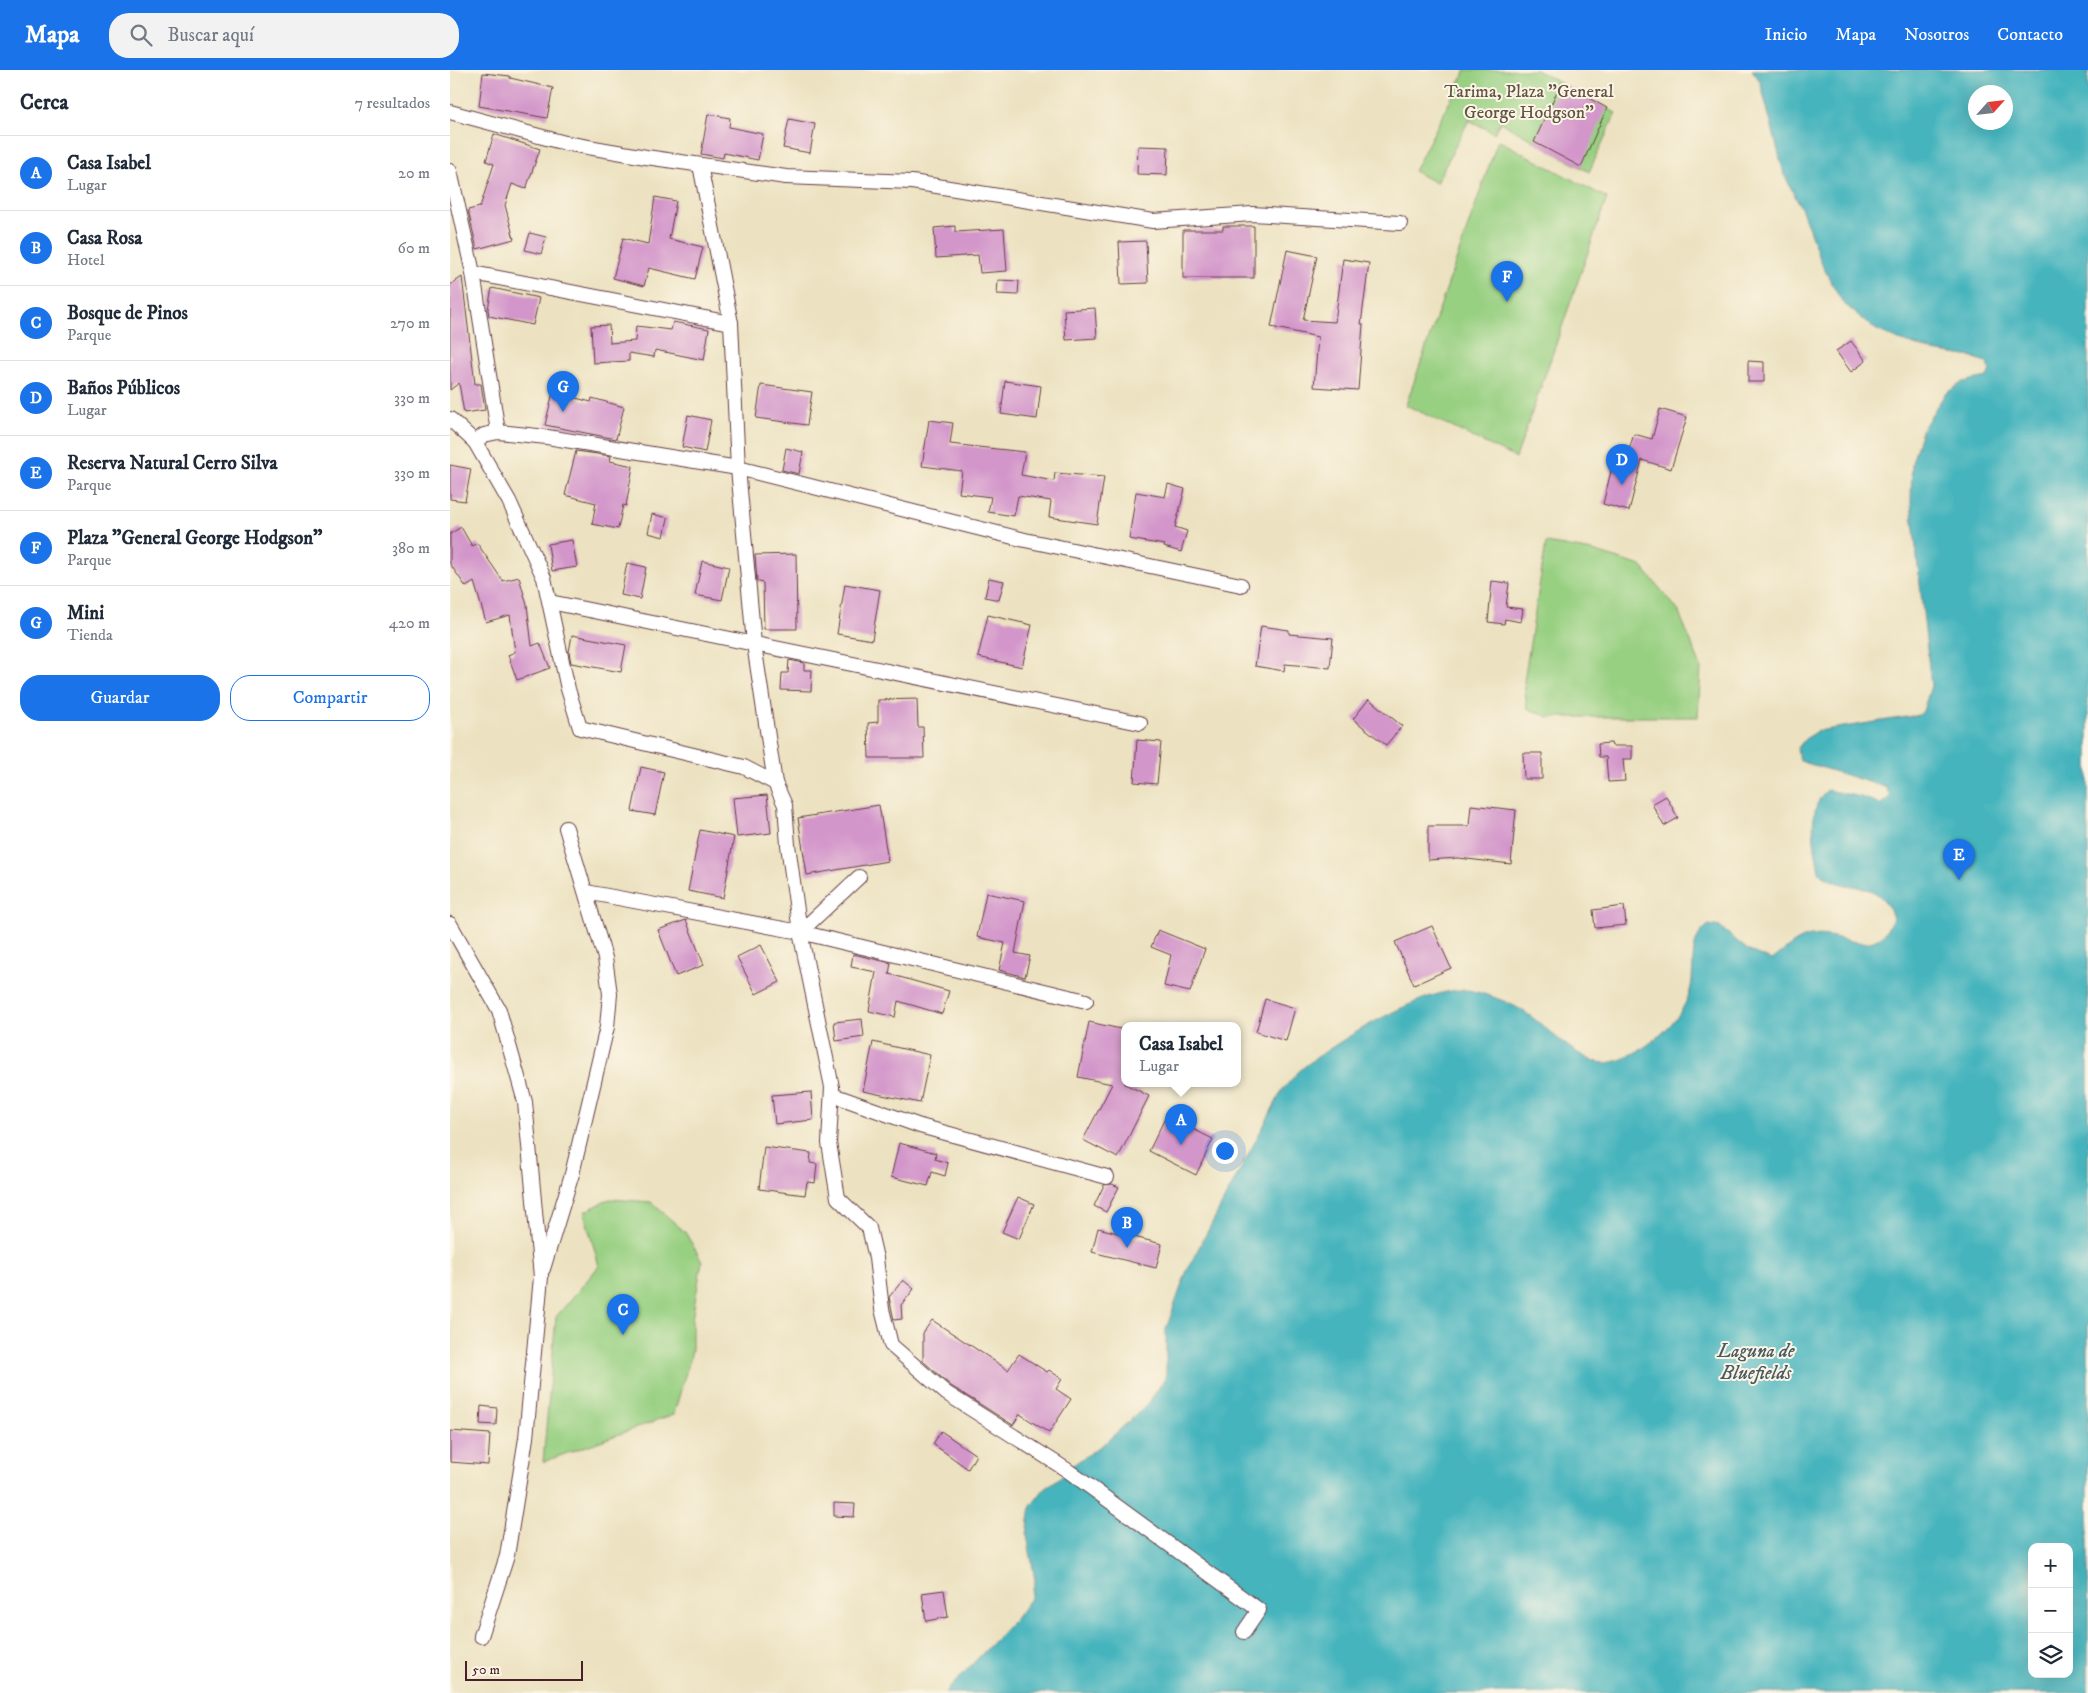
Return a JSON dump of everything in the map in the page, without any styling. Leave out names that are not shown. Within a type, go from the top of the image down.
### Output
[{"type":"street","points":[[450,112],[565,143],[700,165],[786,178],[912,182],[1153,222],[1252,214],[1400,223]]},
{"type":"street","points":[[700,165],[731,323],[738,468],[754,644],[775,783],[785,805],[788,845],[800,932],[833,1095],[829,1143],[838,1198],[869,1228],[876,1258],[882,1309],[891,1345],[946,1394],[1067,1470],[1258,1610],[1244,1632]]},
{"type":"street","points":[[450,171],[473,273],[498,432]]},
{"type":"street","points":[[473,273],[731,323]]},
{"type":"street","points":[[450,419],[475,442],[517,518],[544,578],[568,689],[580,728],[744,768],[775,783]]},
{"type":"street","points":[[475,442],[484,435],[498,432],[547,437],[738,468],[1025,540],[1241,585]]},
{"type":"street","points":[[550,602],[1140,723]]},
{"type":"street","points":[[541,1277],[565,1200],[607,1027],[610,994],[605,958],[566,828]]},
{"type":"street","points":[[800,932],[859,877]]},
{"type":"street","points":[[586,892],[800,932],[1086,1001]]},
{"type":"street","points":[[450,924],[498,1010],[525,1102],[541,1277],[525,1448],[507,1556],[481,1636]]},
{"type":"street","points":[[833,1095],[920,1126],[1107,1177]]},
{"type":"green space","name":"Tarima, Plaza \"General George Hodgson\"","points":[[1466,70],[1536,70],[1616,113],[1589,172],[1500,122],[1494,133],[1469,120],[1436,183],[1414,171]]},
{"type":"green space","points":[[1498,140],[1607,198],[1516,458],[1406,405]]},
{"type":"green space","points":[[1546,543],[1593,551],[1641,566],[1678,610],[1701,667],[1698,717],[1548,717],[1527,708],[1524,681]]},
{"type":"green space","points":[[610,1199],[651,1202],[685,1232],[702,1261],[692,1319],[692,1351],[674,1414],[543,1462],[556,1317],[599,1266],[584,1212]]},
{"type":"water","name":"Laguna de Bluefields","points":[[1752,70],[2088,70],[2088,1693],[945,1693],[1015,1619],[1031,1597],[1035,1580],[1027,1535],[1031,1506],[1044,1489],[1065,1474],[1070,1467],[1105,1443],[1148,1404],[1166,1377],[1166,1329],[1187,1270],[1283,1089],[1304,1067],[1338,1043],[1385,1016],[1434,995],[1456,990],[1473,991],[1505,1002],[1532,1017],[1583,1056],[1594,1061],[1613,1062],[1637,1052],[1667,1029],[1675,1019],[1688,998],[1691,987],[1695,945],[1702,930],[1709,925],[1720,927],[1749,951],[1772,960],[1795,943],[1811,936],[1823,935],[1857,942],[1877,939],[1885,932],[1893,918],[1887,904],[1879,895],[1870,890],[1829,879],[1819,872],[1813,829],[1816,808],[1820,798],[1827,790],[1861,797],[1881,804],[1891,796],[1885,787],[1800,761],[1797,749],[1805,739],[1818,731],[1919,715],[1923,711],[1931,686],[1911,502],[1912,463],[1922,430],[1945,394],[1963,382],[1987,377],[1990,370],[1988,363],[1972,357],[1933,351],[1899,340],[1875,329],[1843,303],[1823,267],[1802,210],[1784,174],[1760,81]]},
{"type":"building","points":[[483,73],[510,76],[510,78],[553,88],[547,118],[479,106]]},
{"type":"building","points":[[1561,83],[1607,108],[1581,167],[1534,142]]},
{"type":"building","points":[[708,114],[730,118],[729,127],[763,134],[758,160],[724,153],[723,158],[701,154]]},
{"type":"building","points":[[789,119],[815,124],[810,153],[783,148]]},
{"type":"building","points":[[494,134],[540,149],[526,189],[512,184],[505,205],[514,239],[477,249],[468,210],[480,207],[494,164],[486,161]]},
{"type":"building","points":[[1138,146],[1168,147],[1167,175],[1137,174]]},
{"type":"building","points":[[655,197],[676,201],[669,239],[703,247],[695,279],[649,268],[644,286],[613,278],[623,238],[648,244]]},
{"type":"building","points":[[955,226],[955,232],[1004,229],[1007,271],[980,273],[978,255],[936,258],[934,228]]},
{"type":"building","points":[[1223,226],[1254,226],[1254,278],[1183,278],[1183,230],[1223,230]]},
{"type":"building","points":[[530,233],[546,237],[541,254],[525,250]]},
{"type":"building","points":[[1146,241],[1148,283],[1121,284],[1119,242]]},
{"type":"building","points":[[1287,250],[1317,256],[1303,320],[1335,322],[1343,259],[1369,263],[1361,324],[1363,324],[1358,390],[1314,387],[1318,337],[1271,327]]},
{"type":"building","points":[[462,277],[475,384],[481,384],[485,410],[464,413],[459,383],[450,390],[450,285]]},
{"type":"building","points":[[998,280],[1019,281],[1018,295],[997,294]]},
{"type":"building","points":[[492,288],[539,298],[533,325],[489,316],[488,309]]},
{"type":"building","points":[[1095,308],[1097,338],[1066,340],[1064,310]]},
{"type":"building","points":[[673,322],[709,329],[704,360],[655,350],[654,357],[629,353],[629,361],[593,363],[591,326],[609,325],[610,343],[635,341],[636,326],[671,330]]},
{"type":"building","points":[[1851,341],[1866,361],[1851,372],[1836,351]]},
{"type":"building","points":[[1748,361],[1764,362],[1764,382],[1748,382]]},
{"type":"building","points":[[1005,381],[1041,386],[1037,419],[1001,414]]},
{"type":"building","points":[[761,385],[812,392],[807,425],[756,418]]},
{"type":"building","points":[[553,392],[591,402],[592,398],[624,407],[616,439],[545,425]]},
{"type":"building","points":[[1660,409],[1687,417],[1671,469],[1642,460],[1629,511],[1603,504],[1614,459],[1625,462],[1634,434],[1652,439]]},
{"type":"building","points":[[688,415],[711,420],[705,452],[682,447]]},
{"type":"building","points":[[929,420],[953,423],[950,444],[1025,452],[1021,475],[1054,481],[1055,473],[1104,477],[1097,524],[1049,517],[1051,501],[1018,496],[1014,516],[988,512],[991,497],[959,493],[962,471],[922,466]]},
{"type":"building","points":[[786,448],[803,452],[799,474],[782,470]]},
{"type":"building","points":[[576,451],[611,456],[610,461],[633,466],[626,506],[623,505],[618,529],[592,524],[596,503],[565,495]]},
{"type":"building","points":[[450,465],[471,469],[465,501],[450,499]]},
{"type":"building","points":[[1168,484],[1185,489],[1175,527],[1187,531],[1181,552],[1164,547],[1165,545],[1129,539],[1136,492],[1165,497]]},
{"type":"building","points":[[652,514],[668,518],[664,537],[648,533]]},
{"type":"building","points":[[461,527],[472,546],[477,543],[503,581],[519,577],[527,605],[532,646],[540,643],[550,668],[517,680],[508,655],[515,652],[510,615],[486,622],[474,582],[466,587],[450,564],[450,534]]},
{"type":"building","points":[[572,540],[577,567],[552,571],[548,544]]},
{"type":"building","points":[[796,554],[797,629],[764,629],[763,583],[757,581],[755,555]]},
{"type":"building","points":[[702,561],[729,567],[722,600],[695,595]]},
{"type":"building","points":[[627,563],[646,567],[640,599],[621,595]]},
{"type":"building","points":[[989,578],[1004,581],[999,600],[985,597]]},
{"type":"building","points":[[1492,581],[1509,583],[1506,607],[1523,609],[1521,622],[1505,619],[1504,624],[1488,622]]},
{"type":"building","points":[[845,584],[880,590],[872,640],[837,634]]},
{"type":"building","points":[[988,615],[1032,625],[1022,667],[978,657]]},
{"type":"building","points":[[1261,626],[1289,630],[1289,634],[1333,638],[1330,668],[1285,664],[1284,671],[1255,666]]},
{"type":"building","points":[[572,635],[626,645],[621,672],[571,663],[569,652]]},
{"type":"building","points":[[789,660],[804,663],[804,670],[812,670],[811,691],[781,690],[782,673],[788,673]]},
{"type":"building","points":[[917,699],[918,727],[923,727],[924,758],[869,758],[868,723],[878,722],[878,700]]},
{"type":"building","points":[[1369,699],[1402,726],[1386,745],[1353,719]]},
{"type":"building","points":[[1137,740],[1161,742],[1157,784],[1134,782]]},
{"type":"building","points":[[1611,743],[1612,746],[1632,746],[1632,759],[1623,759],[1625,781],[1608,782],[1606,757],[1599,757],[1598,744]]},
{"type":"building","points":[[1523,753],[1542,753],[1542,779],[1524,779]]},
{"type":"building","points":[[641,767],[664,772],[655,815],[632,811]]},
{"type":"building","points":[[767,795],[771,833],[737,837],[733,798]]},
{"type":"building","points":[[1666,796],[1678,818],[1664,826],[1652,804]]},
{"type":"building","points":[[879,805],[888,861],[807,875],[798,818]]},
{"type":"building","points":[[1471,805],[1516,810],[1511,864],[1458,858],[1428,860],[1428,826],[1469,826]]},
{"type":"building","points":[[700,830],[734,837],[723,898],[688,891]]},
{"type":"building","points":[[986,893],[1025,901],[1015,953],[1030,956],[1025,977],[999,970],[1005,943],[977,937]]},
{"type":"building","points":[[1624,906],[1626,925],[1595,928],[1593,910]]},
{"type":"building","points":[[686,920],[704,965],[676,976],[658,930]]},
{"type":"building","points":[[1432,926],[1451,968],[1414,985],[1395,942]]},
{"type":"building","points":[[1158,930],[1205,949],[1190,992],[1164,986],[1171,955],[1151,947]]},
{"type":"building","points":[[761,945],[780,982],[756,994],[737,957]]},
{"type":"building","points":[[853,954],[891,963],[889,974],[949,991],[942,1014],[898,1001],[895,1017],[869,1011],[876,972],[851,967]]},
{"type":"building","points":[[1265,999],[1295,1008],[1286,1041],[1256,1032]]},
{"type":"building","points":[[862,1019],[864,1037],[836,1041],[834,1022]]},
{"type":"building","points":[[1089,1022],[1121,1029],[1121,1087],[1131,1087],[1149,1096],[1118,1158],[1083,1140],[1112,1084],[1078,1077]]},
{"type":"building","points":[[873,1042],[930,1055],[920,1103],[863,1091]]},
{"type":"building","points":[[811,1092],[813,1120],[775,1124],[772,1095]]},
{"type":"building","points":[[1166,1116],[1213,1139],[1196,1175],[1149,1151]]},
{"type":"building","points":[[899,1143],[936,1153],[935,1159],[948,1163],[945,1176],[932,1172],[928,1186],[891,1177]]},
{"type":"building","points":[[764,1147],[811,1153],[810,1163],[817,1164],[815,1183],[807,1182],[805,1195],[759,1189]]},
{"type":"building","points":[[1112,1184],[1119,1187],[1106,1212],[1094,1206],[1104,1185]]},
{"type":"building","points":[[1018,1197],[1034,1204],[1019,1239],[1002,1232]]},
{"type":"building","points":[[1098,1228],[1162,1244],[1156,1268],[1092,1252]]},
{"type":"building","points":[[903,1280],[914,1289],[901,1305],[902,1319],[894,1320],[889,1297]]},
{"type":"building","points":[[932,1320],[1008,1370],[1019,1354],[1062,1379],[1056,1389],[1071,1399],[1049,1433],[1020,1414],[1013,1425],[951,1386],[923,1361],[923,1333]]},
{"type":"building","points":[[481,1406],[497,1408],[496,1425],[480,1424]]},
{"type":"building","points":[[450,1431],[490,1434],[488,1465],[450,1462]]},
{"type":"building","points":[[941,1431],[976,1455],[968,1469],[933,1444]]},
{"type":"building","points":[[834,1503],[855,1504],[854,1517],[834,1516]]},
{"type":"building","points":[[944,1590],[948,1617],[926,1621],[922,1593]]},
{"type":"place","name":"Plaza \"General George Hodgson\"","points":[[1507,302]]},
{"type":"place","name":"Mini","points":[[563,412]]},
{"type":"place","name":"Baños Públicos","points":[[1622,485]]},
{"type":"place","name":"Reserva Natural Cerro Silva","points":[[1959,880]]},
{"type":"place","name":"Casa Isabel","points":[[1181,1145]]},
{"type":"place","name":"Casa Rosa","points":[[1127,1248]]},
{"type":"place","name":"Bosque de Pinos","points":[[623,1335]]}]
